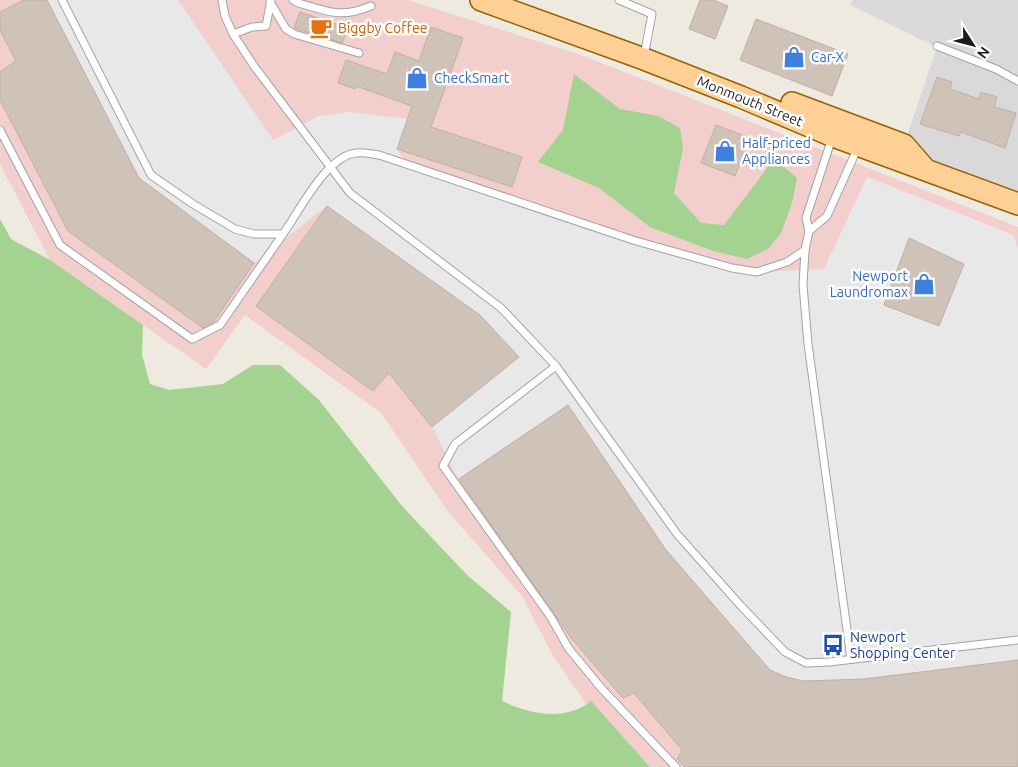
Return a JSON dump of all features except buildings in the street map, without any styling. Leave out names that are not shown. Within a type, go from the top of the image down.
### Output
[{"type":"main road","name":"Monmouth Street","points":[[481,0],[644,59],[833,136],[1018,204]]},
{"type":"main road","points":[[741,97],[765,93],[904,145],[926,170]]},
{"type":"lane","points":[[62,0],[151,175],[234,229],[254,234],[283,234]]},
{"type":"lane","points":[[222,0],[225,16],[233,34],[254,66],[350,193],[501,308],[556,366],[677,534],[740,606],[785,652],[806,663],[850,660],[1018,640]]},
{"type":"lane","points":[[293,0],[298,3],[342,14],[352,13],[371,6]]},
{"type":"lane","points":[[619,0],[652,14],[644,59]]},
{"type":"lane","points":[[233,34],[252,27],[266,26],[271,1]]},
{"type":"lane","points":[[271,1],[286,29],[294,34],[360,53]]},
{"type":"lane","points":[[937,46],[996,69],[1018,81]]},
{"type":"lane","points":[[0,130],[60,245],[192,339],[220,325],[311,192],[332,167],[356,152],[380,155],[636,241],[732,268],[757,272],[787,262],[805,250]]},
{"type":"lane","points":[[833,136],[806,218],[809,231],[805,250],[803,285],[808,344],[850,660]]},
{"type":"lane","points":[[809,231],[827,216],[859,145]]},
{"type":"lane","points":[[556,366],[455,444],[443,466],[550,616],[569,649],[602,689],[676,767]]},
{"type":"shaded area","name":"Newport Shopping Center","points":[[0,0],[408,0],[581,55],[1018,227],[1018,767],[650,767],[591,702],[587,705],[553,656],[522,596],[447,510],[381,413],[245,315],[206,369],[50,260],[0,164]]},
{"type":"shaded area","points":[[47,0],[178,0],[273,140],[319,116],[349,112],[407,119],[397,149],[408,165],[602,228],[757,272],[824,269],[867,177],[1014,235],[1018,249],[1018,660],[864,679],[804,681],[786,677],[770,670],[666,550],[568,405],[458,479],[432,427],[518,357],[480,315],[327,206],[254,263],[139,178]]},
{"type":"shaded area","points":[[853,0],[1018,0],[1018,204],[997,197],[904,145],[937,47],[850,5]]},
{"type":"green space","points":[[574,74],[620,109],[658,116],[680,128],[683,148],[674,193],[701,223],[724,225],[771,163],[784,167],[797,178],[792,203],[781,233],[768,249],[747,259],[713,251],[650,227],[599,188],[538,162],[563,130]]},
{"type":"green space","points":[[0,219],[11,239],[50,260],[143,325],[142,355],[150,384],[169,390],[223,384],[253,365],[280,365],[319,400],[402,506],[467,575],[511,612],[502,701],[535,712],[559,714],[581,708],[591,701],[650,767],[0,767]]},
{"type":"place","name":"Biggby Coffee","points":[[321,28]]},
{"type":"place","name":"Car-X","points":[[794,57]]},
{"type":"place","name":"CheckSmart","points":[[417,78]]},
{"type":"place","name":"Half-priced Appliances","points":[[725,151]]},
{"type":"place","name":"Newport Laundromax","points":[[924,284]]},
{"type":"place","name":"Newport Shopping Center","points":[[833,645]]}]
